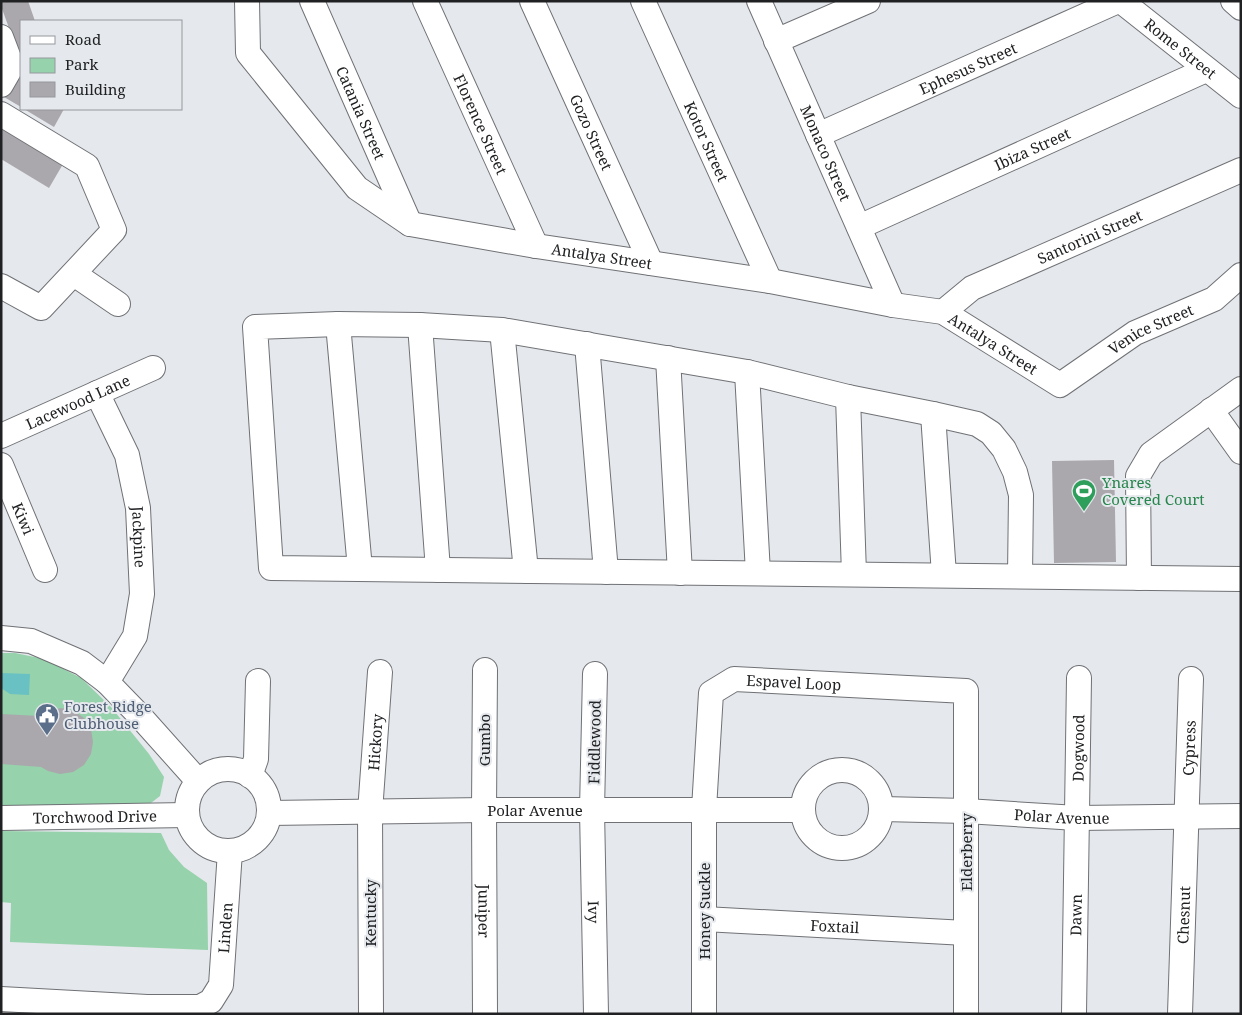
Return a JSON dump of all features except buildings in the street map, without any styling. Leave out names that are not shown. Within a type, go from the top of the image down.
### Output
[{"type":"street","name":"Antalya Street","points":[[247,1],[248,53],[357,188],[410,224],[536,246],[770,281],[892,305],[943,312],[1060,385]]},
{"type":"street","name":"Catania Street","points":[[312,1],[410,224]]},
{"type":"street","name":"Florence Street","points":[[426,1],[536,246]]},
{"type":"street","name":"Gozo Street","points":[[532,1],[651,263]]},
{"type":"street","name":"Kotor Street","points":[[643,1],[770,281]]},
{"type":"street","name":"Monaco Street","points":[[759,1],[892,305]]},
{"type":"street","points":[[776,41],[868,1]]},
{"type":"street","name":"Rome Street","points":[[1120,1],[1241,96]]},
{"type":"street","name":"Ephesus Street","points":[[818,135],[1120,1]]},
{"type":"street","points":[[1233,1],[1241,8]]},
{"type":"street","points":[[1,37],[12,66],[1,85]]},
{"type":"street","name":"Ibiza Street","points":[[859,227],[1206,70]]},
{"type":"street","points":[[1,114],[87,166],[114,230],[42,308],[1,286]]},
{"type":"street","name":"Santorini Street","points":[[943,312],[972,288],[1241,170]]},
{"type":"street","points":[[74,274],[118,304]]},
{"type":"street","name":"Venice Street","points":[[1060,385],[1135,333],[1214,299],[1241,275]]},
{"type":"street","points":[[338,324],[360,569]]},
{"type":"street","points":[[420,324],[438,570]]},
{"type":"street","points":[[1020,576],[1021,495],[1015,472],[1004,449],[991,433],[977,424],[848,398],[747,372],[502,330],[420,324],[254,327],[271,568],[1241,579]]},
{"type":"street","points":[[502,330],[526,571]]},
{"type":"street","points":[[587,344],[606,572]]},
{"type":"street","points":[[668,358],[680,573]]},
{"type":"street","name":"Lacewood Lane","points":[[1,436],[153,368]]},
{"type":"street","points":[[747,372],[758,573]]},
{"type":"street","points":[[1140,578],[1138,476],[1151,454],[1241,389]]},
{"type":"street","name":"Jackpine","points":[[97,393],[127,455],[138,508],[142,594],[135,636],[107,682]]},
{"type":"street","points":[[848,398],[854,574]]},
{"type":"street","points":[[1211,410],[1241,452]]},
{"type":"street","points":[[933,414],[944,575]]},
{"type":"street","name":"Kiwi","points":[[1,465],[46,570]]},
{"type":"street","points":[[1,638],[31,642],[82,663],[107,682],[140,715],[198,781]]},
{"type":"street","name":"Gumbo","points":[[484,810],[485,670]]},
{"type":"street","name":"Hickory","points":[[370,812],[380,672]]},
{"type":"street","name":"Fiddlewood","points":[[592,810],[595,674]]},
{"type":"street","name":"Dogwood","points":[[1077,818],[1079,678]]},
{"type":"street","name":"Cypress","points":[[1187,816],[1191,679]]},
{"type":"street","name":"Espavel Loop","points":[[704,809],[711,693],[734,680],[966,691]]},
{"type":"street","points":[[250,776],[256,759],[258,681]]},
{"type":"street","name":"Elderberry","points":[[966,691],[966,1014]]},
{"type":"street","points":[[223,769],[238,770],[250,776],[264,792],[267,798],[269,813],[265,827],[257,839],[244,848],[230,851],[215,849],[201,841],[192,830],[187,815],[189,797],[198,781],[210,773],[223,769]]},
{"type":"street","points":[[841,769],[856,772],[869,781],[878,794],[882,809],[879,824],[870,837],[858,846],[843,849],[827,846],[814,838],[806,825],[802,810],[805,794],[813,781],[826,772],[841,769]]},
{"type":"street","name":"Honey Suckle","points":[[704,809],[704,1014]]},
{"type":"street","name":"Polar Avenue","points":[[882,809],[966,811],[1077,818],[1241,816]]},
{"type":"street","name":"Polar Avenue","points":[[269,813],[484,810],[802,810]]},
{"type":"street","name":"Juniper","points":[[484,810],[485,1014]]},
{"type":"street","name":"Ivy","points":[[592,810],[596,1014]]},
{"type":"street","name":"Kentucky","points":[[370,812],[371,1014]]},
{"type":"street","name":"Torchwood Drive","points":[[1,818],[187,815]]},
{"type":"street","name":"Chesnut","points":[[1180,1014],[1187,816]]},
{"type":"street","name":"Dawn","points":[[1074,1014],[1077,818]]},
{"type":"street","name":"Linden","points":[[146,1010],[200,1007],[210,1001],[221,985],[230,851]]},
{"type":"street","name":"Foxtail","points":[[704,919],[966,933]]},
{"type":"street","points":[[1,999],[40,1007],[146,1010]]},
{"type":"green space","points":[[1,653],[15,653],[44,659],[81,678],[111,707],[149,754],[164,777],[160,796],[147,806],[1,807]]},
{"type":"green space","points":[[1,831],[161,833],[169,850],[184,867],[207,883],[208,950],[10,942],[11,903],[1,902]]},
{"type":"water","points":[[1,673],[30,674],[29,695],[10,694],[1,688]]},
{"type":"place","name":"Ynares Covered Court","points":[[1084,512]]},
{"type":"place","name":"Forest Ridge Clubhouse","points":[[47,736]]}]
